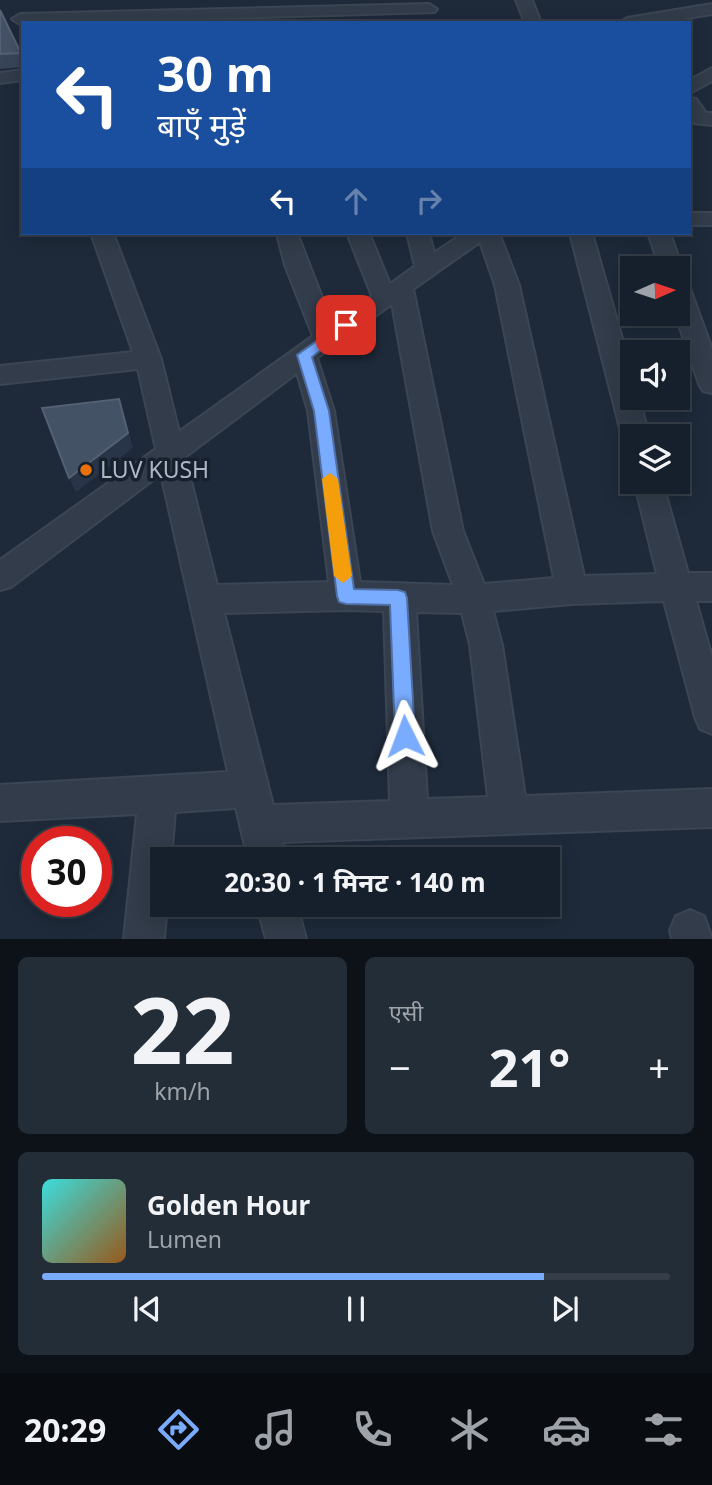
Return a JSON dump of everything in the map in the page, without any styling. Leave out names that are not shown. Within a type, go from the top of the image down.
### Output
[{"type":"street","points":[[9,0],[21,22]]},
{"type":"street","points":[[524,0],[532,21]]},
{"type":"street","points":[[664,0],[673,16]]},
{"type":"street","points":[[64,21],[429,9]]},
{"type":"street","points":[[641,21],[712,9]]},
{"type":"street","points":[[691,87],[712,73]]},
{"type":"street","points":[[0,78],[21,75]]},
{"type":"street","points":[[691,88],[712,89]]},
{"type":"street","points":[[691,105],[701,120],[712,119]]},
{"type":"street","points":[[691,219],[712,219]]},
{"type":"street","points":[[103,235],[148,359],[264,847]]},
{"type":"street","points":[[359,235],[393,293],[448,531],[474,598],[486,645],[509,817]]},
{"type":"street","points":[[419,235],[428,268]]},
{"type":"street","points":[[0,577],[315,347],[475,235]]},
{"type":"street","points":[[489,235],[507,285],[572,590]]},
{"type":"street","points":[[582,235],[632,424]]},
{"type":"street","points":[[660,235],[667,256]]},
{"type":"street","points":[[289,238],[315,347],[346,596]]},
{"type":"street","points":[[690,322],[712,384]]},
{"type":"street","points":[[0,375],[148,359]]},
{"type":"street","points":[[651,494],[712,716]]},
{"type":"street","points":[[205,599],[346,596],[474,598],[572,590],[712,587]]},
{"type":"street","points":[[398,598],[408,818]]},
{"type":"street","points":[[0,803],[158,794],[254,806],[408,818],[509,817],[712,808]]},
{"type":"street","points":[[144,939],[158,794]]},
{"type":"street","points":[[280,917],[286,939]]},
{"type":"building","points":[[0,10],[21,53],[0,54]]},
{"type":"building","name":"LUV KUSH","points":[[119,399],[128,433],[69,478],[42,408]]},
{"type":"slow traffic","points":[[330,479],[343,576]]},
{"type":"place","name":"LUV KUSH","points":[[86,470]]},
{"type":"route","points":[[346,325],[304,355],[321,411],[346,596],[398,598],[405,736]]}]
